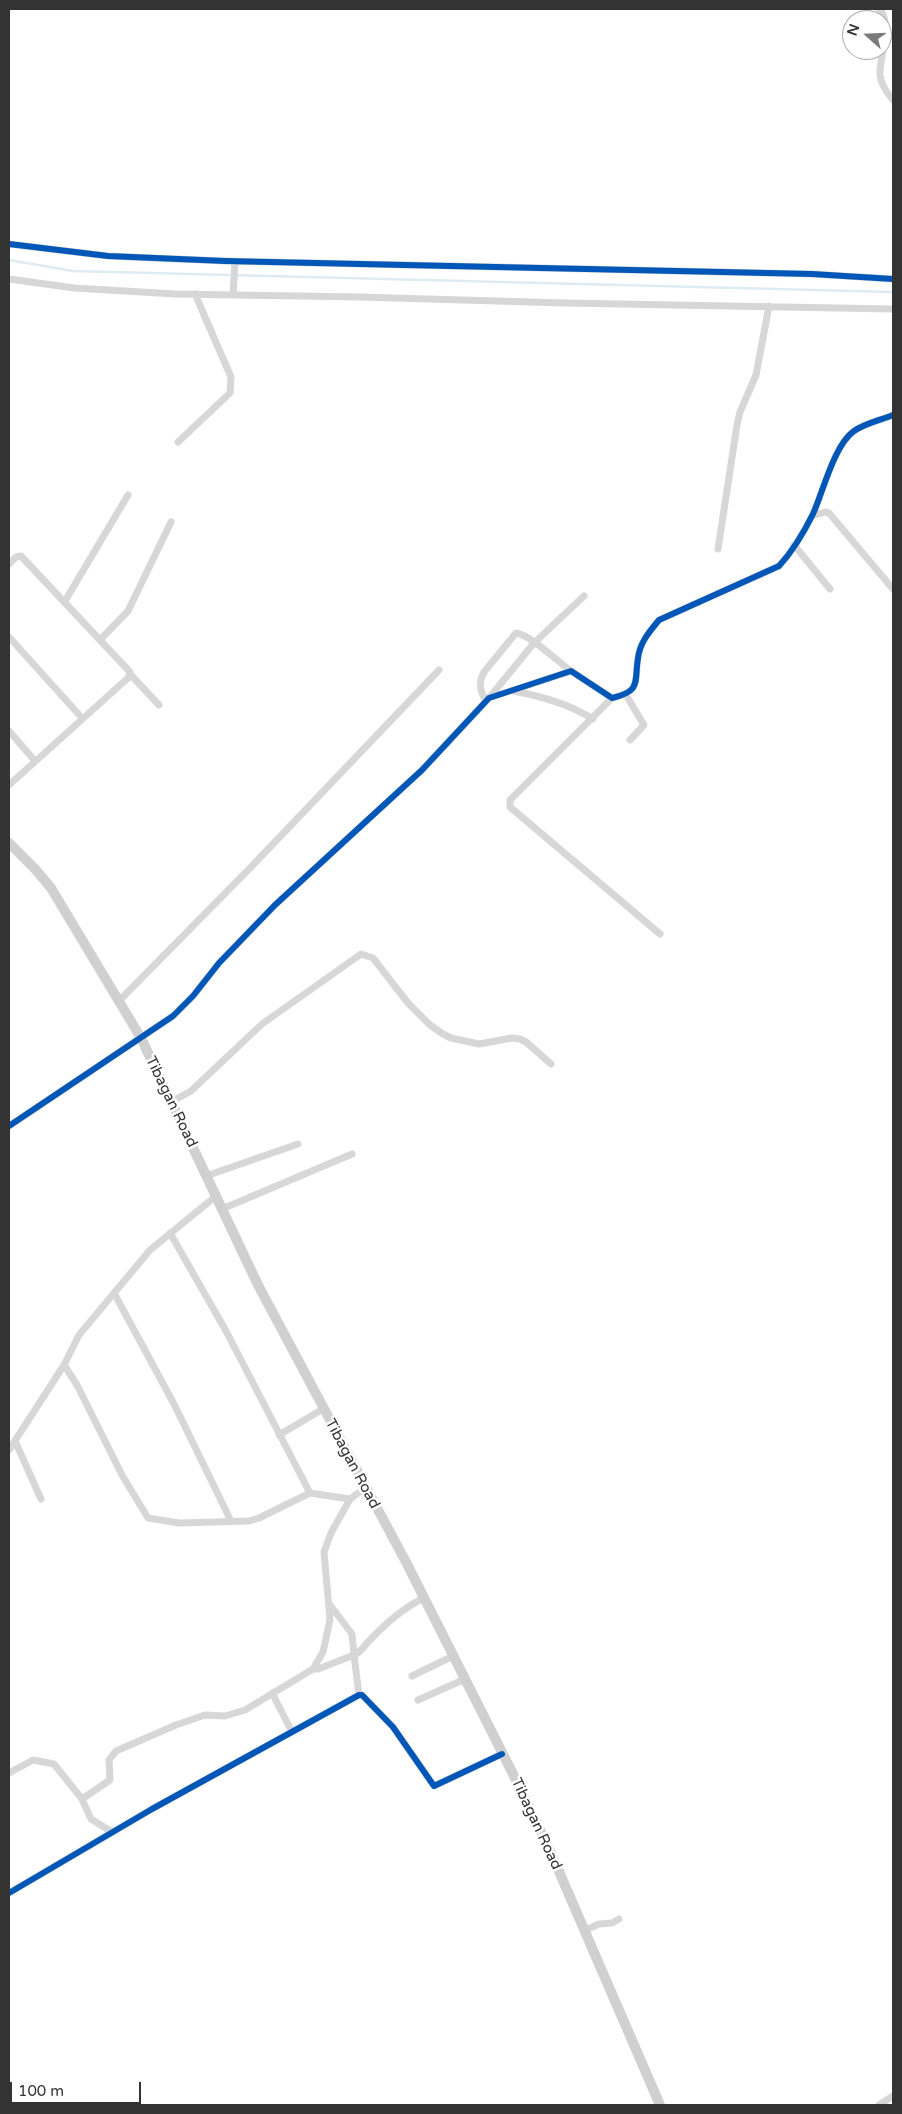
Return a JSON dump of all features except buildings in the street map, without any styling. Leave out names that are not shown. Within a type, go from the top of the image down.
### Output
[{"type":"main road","name":"Tibagan Road","points":[[9,843],[51,888],[141,1038],[258,1284],[424,1598],[541,1831],[660,2105]]},
{"type":"street","points":[[879,9],[882,11],[886,23],[880,77],[886,91],[893,100]]},
{"type":"street","points":[[9,244],[108,256],[235,264],[812,274],[893,279]]},
{"type":"street","points":[[234,292],[235,264]]},
{"type":"street","points":[[9,279],[74,288],[195,294],[234,292],[565,304],[893,309]]},
{"type":"street","points":[[178,442],[230,393],[232,387],[231,377],[195,294]]},
{"type":"street","points":[[718,549],[737,426],[740,412],[756,375],[769,306]]},
{"type":"street","points":[[660,934],[509,806],[510,800],[612,698],[626,695],[635,688],[638,657],[645,636],[660,620],[774,570],[787,558],[812,516],[838,454],[849,436],[864,426],[893,415]]},
{"type":"street","points":[[65,601],[128,495]]},
{"type":"street","points":[[812,516],[825,512],[829,514],[893,589]]},
{"type":"street","points":[[100,640],[128,611],[171,522]]},
{"type":"street","points":[[794,545],[830,589]]},
{"type":"street","points":[[9,564],[16,557],[21,556],[129,670],[130,674],[159,705]]},
{"type":"street","points":[[9,1126],[173,1016],[185,1005],[219,963],[275,905],[422,770],[487,700],[534,643],[584,596]]},
{"type":"street","points":[[487,700],[480,688],[481,678],[513,635],[520,634],[612,698]]},
{"type":"street","points":[[9,637],[82,718]]},
{"type":"street","points":[[119,1001],[252,866],[439,670]]},
{"type":"street","points":[[487,700],[571,671]]},
{"type":"street","points":[[9,785],[128,678],[130,674]]},
{"type":"street","points":[[510,691],[539,696],[574,709],[593,719]]},
{"type":"street","points":[[626,695],[644,725],[630,740]]},
{"type":"street","points":[[9,731],[36,761]]},
{"type":"street","points":[[171,1102],[191,1091],[262,1024],[361,954],[372,958],[408,1003],[430,1025],[443,1034],[451,1038],[479,1044],[512,1038],[524,1040],[551,1064]]},
{"type":"street","points":[[206,1176],[298,1144]]},
{"type":"street","points":[[222,1209],[352,1154]]},
{"type":"street","points":[[9,1450],[64,1365],[79,1335],[150,1250],[216,1196]]},
{"type":"street","points":[[170,1233],[226,1331],[310,1492]]},
{"type":"street","points":[[114,1293],[174,1404],[231,1521]]},
{"type":"street","points":[[64,1365],[77,1385],[122,1475],[148,1518],[179,1523],[249,1521],[259,1518],[310,1492],[350,1499]]},
{"type":"street","points":[[279,1435],[323,1409]]},
{"type":"street","points":[[14,1441],[41,1499]]},
{"type":"street","points":[[313,1669],[323,1652],[330,1620],[324,1552],[331,1533],[350,1499],[365,1488]]},
{"type":"street","points":[[82,1799],[110,1780],[109,1760],[116,1751],[176,1724],[205,1715],[224,1716],[245,1710],[313,1669],[318,1669],[360,1652],[398,1613],[407,1606],[424,1598]]},
{"type":"street","points":[[328,1601],[352,1634],[359,1695]]},
{"type":"street","points":[[412,1676],[453,1656]]},
{"type":"street","points":[[418,1700],[465,1679]]},
{"type":"street","points":[[272,1693],[292,1732]]},
{"type":"street","points":[[9,1893],[112,1832],[362,1694],[393,1727],[434,1786],[502,1754]]},
{"type":"street","points":[[9,1774],[33,1760],[54,1764],[82,1799],[91,1819],[112,1832]]},
{"type":"street","points":[[585,1930],[599,1924],[612,1923],[619,1919]]},
{"type":"street","points":[[879,2105],[893,2096]]},
{"type":"waterway","points":[[9,260],[73,271],[893,292]]},
{"type":"cycle path","points":[[9,244],[108,256],[225,261],[812,274],[893,279]]},
{"type":"cycle path","points":[[9,1126],[173,1016],[193,996],[219,963],[275,905],[422,770],[489,698],[571,671],[612,698],[632,689],[635,684],[641,647],[659,620],[779,566],[802,535],[817,505],[835,458],[847,438],[863,426],[893,415]]},
{"type":"cycle path","points":[[9,1893],[152,1809],[359,1695],[362,1695],[393,1727],[434,1786],[502,1754]]}]
